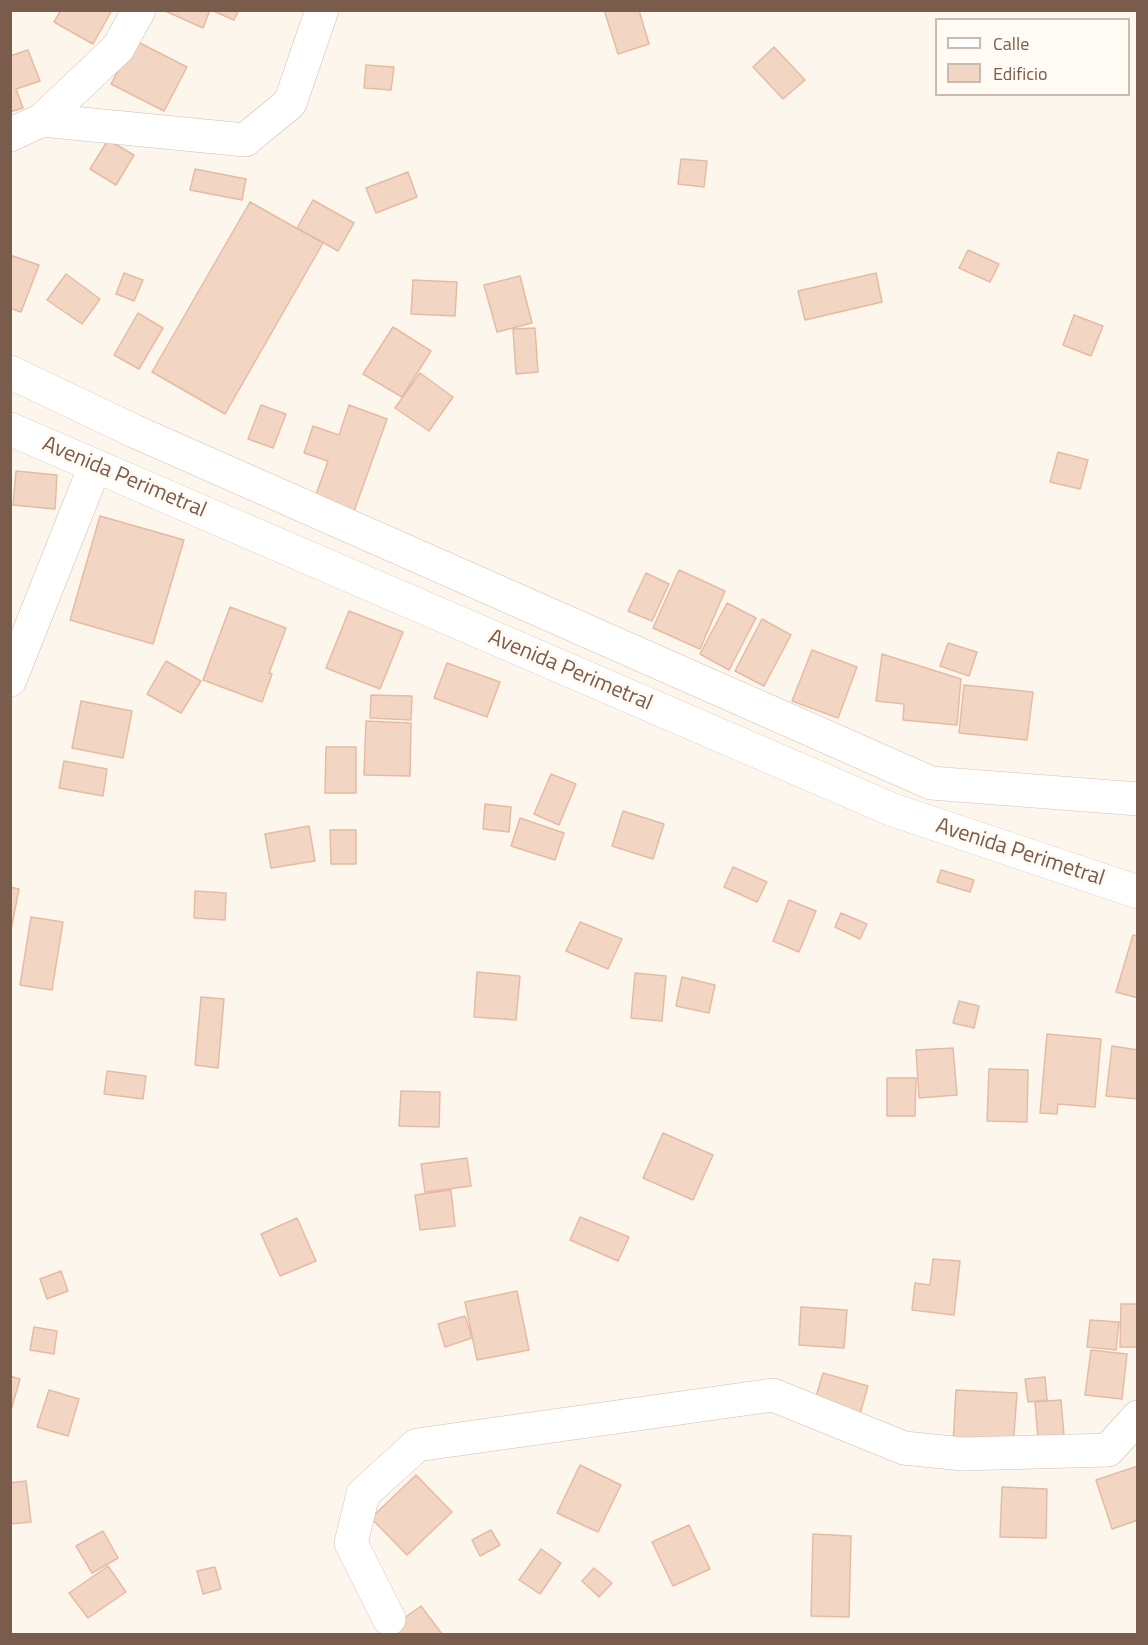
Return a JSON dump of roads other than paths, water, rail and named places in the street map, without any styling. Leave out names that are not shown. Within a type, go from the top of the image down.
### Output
[{"type":"main road","points":[[10,135],[42,120],[118,48],[139,10]]},
{"type":"main road","points":[[42,120],[245,140],[290,103],[322,10]]},
{"type":"main road","name":"Avenida Perimetral","points":[[10,372],[134,431],[931,783],[1137,799]]},
{"type":"main road","name":"Avenida Perimetral","points":[[10,429],[892,810],[1137,892]]},
{"type":"main road","points":[[10,680],[94,466]]},
{"type":"main road","points":[[388,1619],[351,1543],[363,1494],[417,1445],[773,1395],[904,1448],[963,1454],[1108,1450],[1137,1417]]}]
